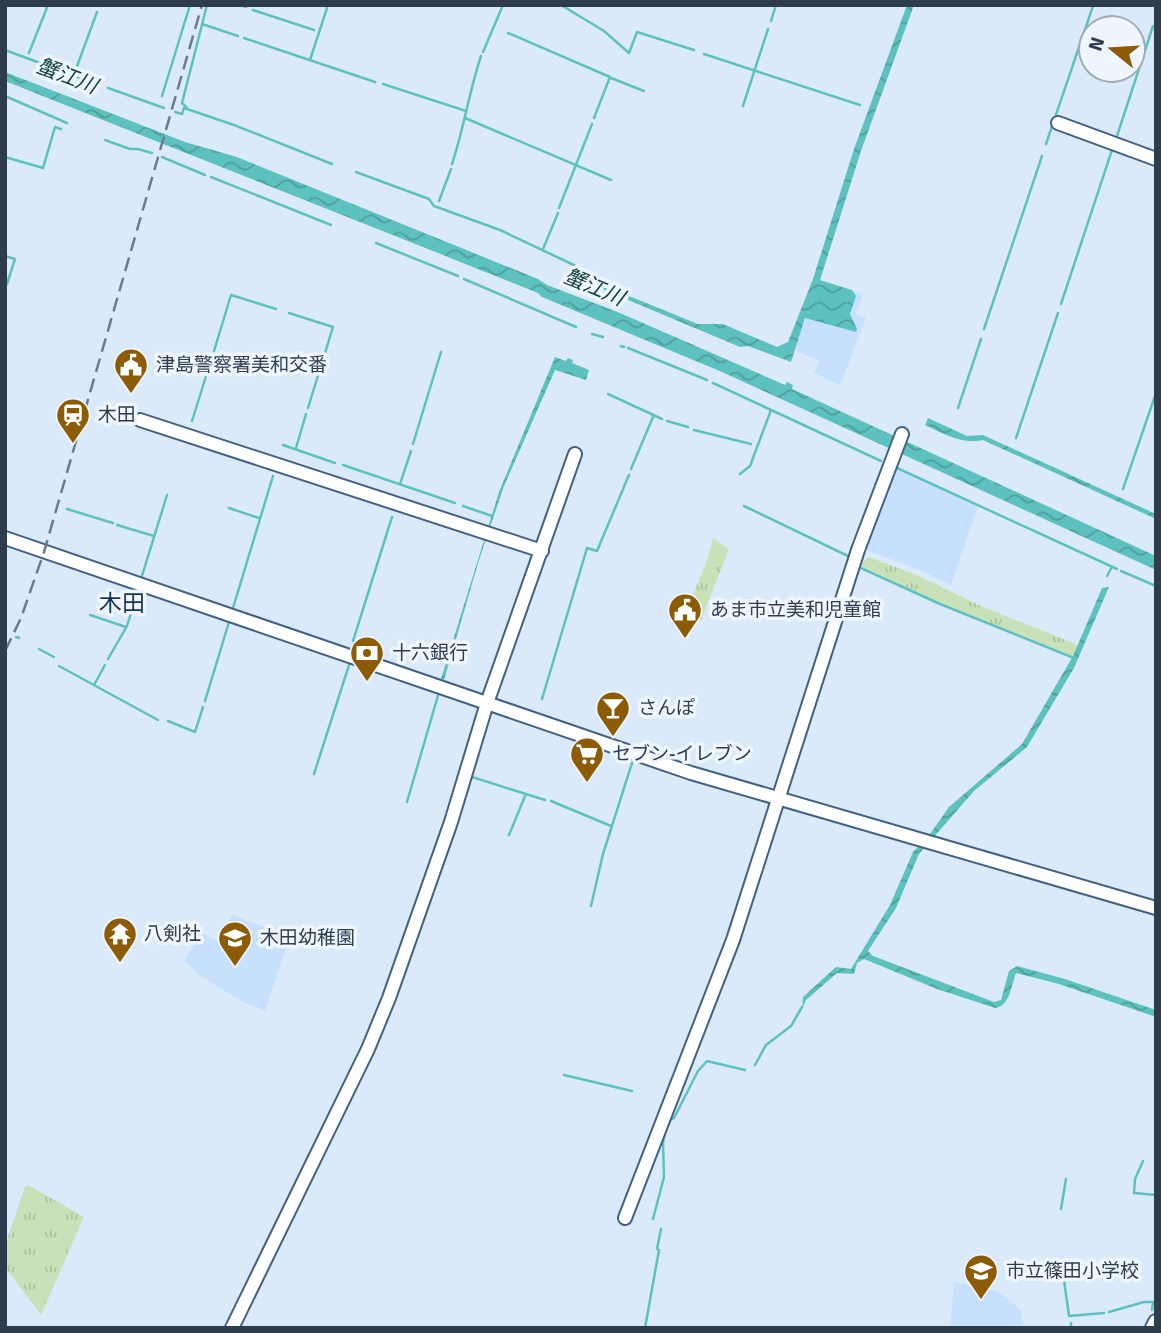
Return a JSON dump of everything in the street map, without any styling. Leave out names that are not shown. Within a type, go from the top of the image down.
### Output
[{"type":"main road","points":[[1153,1328],[1156,1322]]},
{"type":"street","points":[[1058,123],[1156,159]]},
{"type":"street","points":[[140,420],[542,551]]},
{"type":"street","points":[[625,1218],[719,976],[858,550],[902,434]]},
{"type":"street","points":[[232,1328],[368,1049],[383,1011],[451,822],[487,703],[575,454]]},
{"type":"street","points":[[5,538],[691,773],[1156,908]]},
{"type":"shaded area","points":[[852,290],[863,294],[856,314],[866,318],[840,385],[814,373],[819,361],[794,350],[805,318],[857,329],[850,314],[856,297]]},
{"type":"shaded area","points":[[893,468],[978,506],[951,585],[866,550],[864,546]]},
{"type":"shaded area","name":"木田幼稚園","points":[[232,915],[289,938],[265,1011],[244,1003],[200,975],[184,961],[202,932],[217,941]]},
{"type":"shaded area","name":"市立篠田小学校","points":[[954,1282],[999,1292],[1021,1310],[1023,1328],[950,1328]]},
{"type":"green space","points":[[713,538],[729,549],[701,620],[685,614],[707,561]]},
{"type":"green space","points":[[869,557],[1078,645],[1073,656],[936,601],[859,565]]},
{"type":"green space","points":[[28,1185],[84,1217],[41,1315],[5,1267],[5,1246],[25,1187]]},
{"type":"water","points":[[907,5],[914,5],[861,151],[820,280],[852,290],[856,296],[850,314],[856,332],[805,318],[791,362],[748,346],[740,347],[628,300],[629,296],[698,324],[723,324],[777,347],[788,342],[813,279],[854,149]]},
{"type":"water","points":[[5,72],[185,142],[237,157],[620,313],[785,385],[787,382],[793,385],[792,389],[1156,556],[1156,570],[722,372],[538,293],[5,81]]},
{"type":"water","points":[[555,357],[566,361],[568,358],[573,360],[572,363],[589,370],[586,380],[555,370],[504,486],[444,680],[441,679],[499,492]]},
{"type":"water","points":[[928,418],[967,436],[983,435],[1156,514],[1156,519],[983,440],[968,441],[946,435],[925,425]]},
{"type":"water","points":[[1109,587],[1074,668],[1027,747],[974,791],[919,854],[896,908],[868,951],[873,956],[994,1002],[1001,1000],[1009,971],[1017,966],[1156,1010],[1156,1017],[1059,984],[1016,973],[1004,1004],[995,1008],[937,989],[864,959],[857,963],[854,974],[837,973],[806,1000],[802,1009],[803,997],[836,967],[851,969],[890,905],[913,852],[949,807],[1022,744],[1073,656],[1102,588]]},
{"type":"waterway","points":[[29,53],[48,5]]},
{"type":"waterway","points":[[162,96],[190,5]]},
{"type":"waterway","points":[[187,108],[182,103],[207,5]]},
{"type":"waterway","points":[[240,5],[246,7]]},
{"type":"waterway","points":[[483,52],[503,5]]},
{"type":"waterway","points":[[561,5],[604,31],[629,53],[637,32],[694,50]]},
{"type":"waterway","points":[[771,21],[776,5]]},
{"type":"waterway","points":[[1046,144],[1093,6]]},
{"type":"waterway","points":[[310,60],[327,8]]},
{"type":"waterway","points":[[253,10],[314,30]]},
{"type":"waterway","name":"蟹江川","points":[[73,77],[97,12]]},
{"type":"waterway","points":[[202,24],[238,36]]},
{"type":"waterway","points":[[1117,136],[1153,26]]},
{"type":"waterway","points":[[743,106],[768,29]]},
{"type":"waterway","points":[[508,33],[610,77],[594,118]]},
{"type":"waterway","points":[[244,38],[375,82]]},
{"type":"waterway","name":"蟹江川","points":[[5,50],[99,85]]},
{"type":"waterway","points":[[704,54],[860,105]]},
{"type":"waterway","points":[[452,164],[481,56]]},
{"type":"waterway","points":[[611,78],[644,91]]},
{"type":"waterway","points":[[383,84],[466,111]]},
{"type":"waterway","points":[[108,88],[164,108]]},
{"type":"waterway","points":[[5,96],[67,123]]},
{"type":"waterway","points":[[175,112],[182,114],[184,108],[332,164]]},
{"type":"waterway","points":[[465,118],[611,180]]},
{"type":"waterway","points":[[559,208],[592,124]]},
{"type":"waterway","points":[[5,157],[43,168],[55,127],[61,129]]},
{"type":"waterway","points":[[105,140],[152,153]]},
{"type":"waterway","points":[[1061,304],[1112,150]]},
{"type":"waterway","points":[[984,329],[1042,156]]},
{"type":"waterway","points":[[162,157],[205,175]]},
{"type":"waterway","points":[[439,201],[451,169]]},
{"type":"waterway","name":"蟹江川","points":[[356,172],[429,199],[434,206],[500,230],[576,266],[572,275],[618,294]]},
{"type":"waterway","points":[[211,177],[331,225]]},
{"type":"waterway","points":[[543,249],[558,213]]},
{"type":"waterway","points":[[376,243],[458,276]]},
{"type":"waterway","points":[[5,256],[15,259],[7,284]]},
{"type":"waterway","points":[[464,279],[576,327]]},
{"type":"waterway","points":[[214,351],[231,295],[276,309]]},
{"type":"waterway","points":[[289,313],[333,327],[308,408]]},
{"type":"waterway","points":[[1016,438],[1058,313]]},
{"type":"waterway","points":[[592,334],[603,337]]},
{"type":"waterway","points":[[958,408],[981,339]]},
{"type":"waterway","points":[[628,348],[707,380]]},
{"type":"waterway","points":[[413,444],[441,352]]},
{"type":"waterway","points":[[192,421],[212,357]]},
{"type":"waterway","points":[[713,383],[881,461]]},
{"type":"waterway","points":[[1123,489],[1156,393]]},
{"type":"waterway","points":[[608,394],[662,419]]},
{"type":"waterway","points":[[740,474],[750,466],[771,410]]},
{"type":"waterway","points":[[296,448],[306,414]]},
{"type":"waterway","points":[[631,469],[653,417]]},
{"type":"waterway","points":[[667,421],[688,427]]},
{"type":"waterway","points":[[694,430],[751,444]]},
{"type":"waterway","points":[[283,445],[335,463]]},
{"type":"waterway","points":[[400,484],[411,451]]},
{"type":"waterway","points":[[343,465],[455,503]]},
{"type":"waterway","points":[[897,468],[1117,569]]},
{"type":"waterway","points":[[542,699],[587,548],[597,551],[629,475]]},
{"type":"waterway","points":[[233,608],[273,476]]},
{"type":"waterway","points":[[141,579],[167,495]]},
{"type":"waterway","points":[[463,506],[492,516]]},
{"type":"waterway","points":[[744,506],[848,556]]},
{"type":"waterway","points":[[229,508],[259,518]]},
{"type":"waterway","points":[[67,509],[113,523]]},
{"type":"waterway","points":[[353,641],[392,517]]},
{"type":"waterway","points":[[117,525],[154,536]]},
{"type":"waterway","points":[[1107,576],[1112,567]]},
{"type":"waterway","points":[[861,568],[940,604],[1074,658]]},
{"type":"waterway","points":[[1121,571],[1156,586]]},
{"type":"waterway","points":[[108,659],[127,626],[138,590]]},
{"type":"waterway","points":[[90,615],[126,627]]},
{"type":"waterway","points":[[205,701],[229,622]]},
{"type":"waterway","points":[[39,649],[54,657]]},
{"type":"waterway","points":[[314,774],[350,662]]},
{"type":"waterway","points":[[94,685],[105,665]]},
{"type":"waterway","points":[[59,666],[158,720]]},
{"type":"waterway","points":[[407,802],[439,692]]},
{"type":"waterway","points":[[168,721],[195,732],[203,707]]},
{"type":"waterway","points":[[591,906],[603,854],[632,763]]},
{"type":"waterway","points":[[472,777],[545,800]]},
{"type":"waterway","points":[[509,835],[525,796]]},
{"type":"waterway","points":[[551,801],[611,826]]},
{"type":"waterway","points":[[755,1065],[766,1045],[791,1026],[802,1007]]},
{"type":"waterway","points":[[669,1120],[674,1118],[698,1071],[707,1061],[745,1070]]},
{"type":"waterway","points":[[564,1075],[632,1091]]},
{"type":"waterway","points":[[653,1219],[664,1177],[663,1143],[666,1127]]},
{"type":"waterway","points":[[1143,1161],[1135,1179],[1134,1193],[1156,1195]]},
{"type":"waterway","points":[[1061,1209],[1066,1179]]},
{"type":"waterway","points":[[645,1328],[661,1229]]},
{"type":"waterway","points":[[1046,1271],[1063,1273],[1069,1316],[1104,1313]]},
{"type":"waterway","points":[[1109,1312],[1144,1302],[1153,1302],[1152,1310]]},
{"type":"waterway","points":[[1071,1323],[1071,1328]]},
{"type":"railway","points":[[5,651],[21,618],[44,552],[202,5]]},
{"type":"place","name":"津島警察署美和交番","points":[[131,395]]},
{"type":"place","name":"木田","points":[[73,445]]},
{"type":"place","name":"あま市立美和児童館","points":[[685,640]]},
{"type":"place","name":"十六銀行","points":[[367,683]]},
{"type":"place","name":"さんぽ","points":[[613,738]]},
{"type":"place","name":"セブン-イレブン","points":[[587,784]]},
{"type":"place","name":"八剣社","points":[[120,964]]},
{"type":"place","name":"木田幼稚園","points":[[235,968]]},
{"type":"place","name":"市立篠田小学校","points":[[981,1301]]},
{"type":"district","name":"木田","points":[[122,603]]}]
